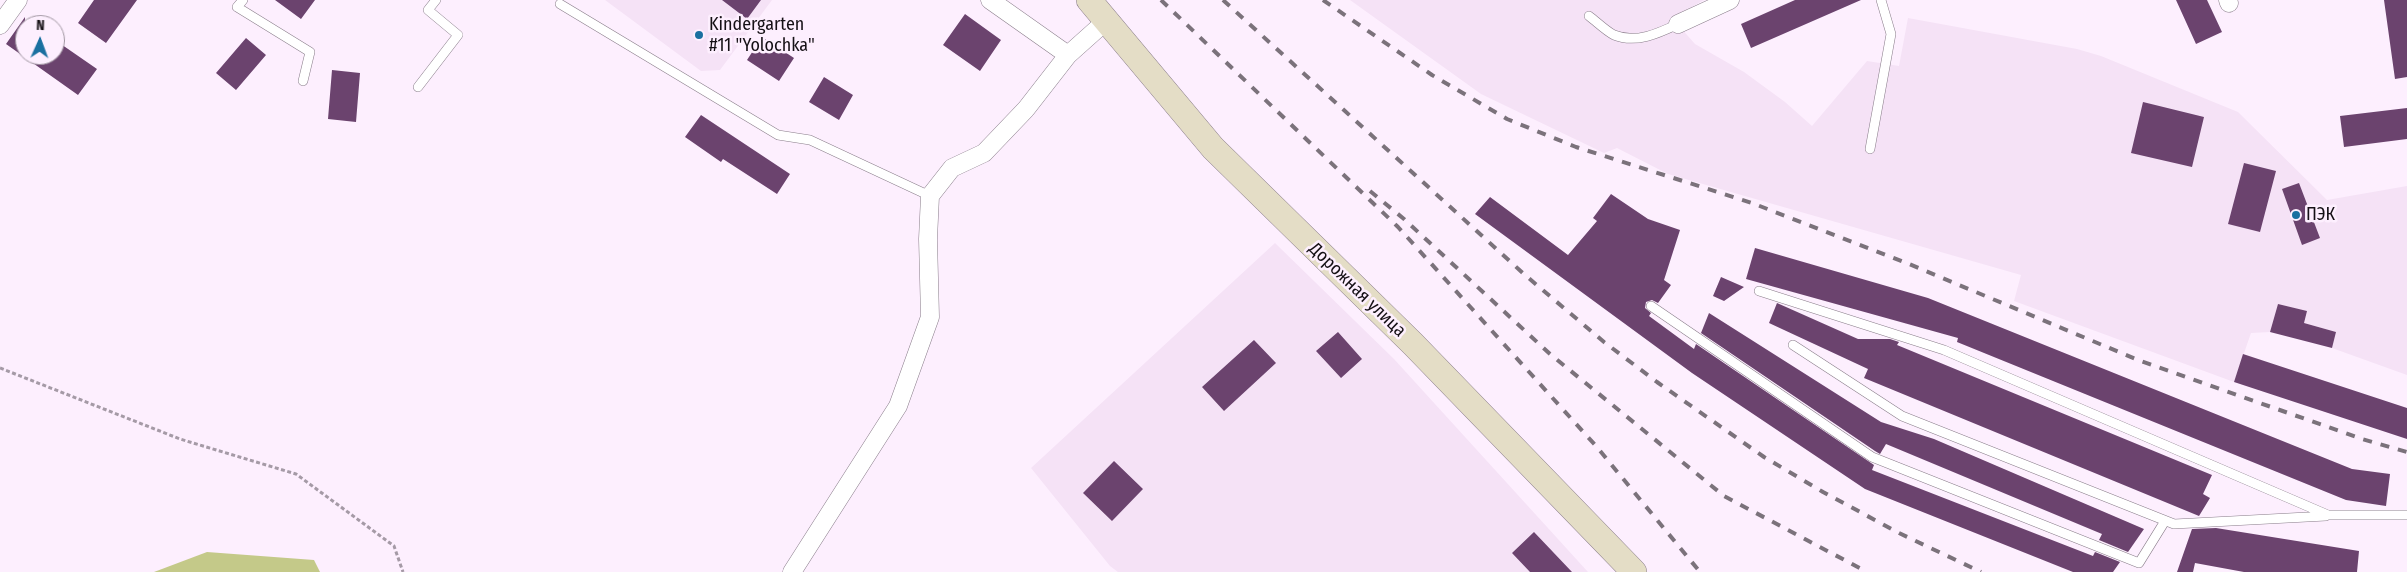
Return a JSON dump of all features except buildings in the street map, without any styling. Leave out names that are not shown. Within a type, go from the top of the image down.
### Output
[{"type":"street","points":[[0,25],[18,0]]},
{"type":"street","points":[[990,0],[1068,55]]},
{"type":"street","name":"Дорожная улица","points":[[1089,0],[1213,148],[1413,344],[1634,572]]},
{"type":"street","points":[[1678,24],[1730,0]]},
{"type":"street","points":[[792,572],[898,406],[930,317],[928,239],[930,196],[952,168],[984,153],[1026,109],[1068,55],[1106,22]]},
{"type":"lane","points":[[243,0],[237,8],[310,52],[303,81]]},
{"type":"lane","points":[[418,87],[458,35],[428,10],[436,0]]},
{"type":"lane","points":[[1870,149],[1891,34],[1881,0]]},
{"type":"lane","points":[[560,4],[778,135],[810,140],[930,196]]},
{"type":"lane","points":[[1590,16],[1615,35],[1629,37],[1651,37],[1678,24]]},
{"type":"lane","points":[[1759,291],[1944,350],[2328,515]]},
{"type":"lane","points":[[1651,306],[1872,457],[2139,563],[2165,521]]},
{"type":"lane","points":[[1793,345],[1902,416],[2174,524],[2328,515],[2407,515]]},
{"type":"path","points":[[0,368],[180,439],[296,474],[394,546],[403,572]]},
{"type":"shaded area","name":"Kindergarten #11 \"Yolochka\"","points":[[605,0],[772,0],[720,70],[701,71]]},
{"type":"shaded area","points":[[1350,0],[1704,0],[1672,18],[1695,44],[1744,72],[1785,102],[1812,126],[1867,61],[1899,66],[1908,18],[2077,49],[2101,56],[2238,112],[2327,200],[2407,186],[2407,375],[2332,348],[2336,332],[2304,323],[2306,311],[2278,304],[2270,332],[2251,333],[2234,382],[2014,301],[2021,275],[1668,174],[1617,148],[1604,153],[1481,94]]},
{"type":"shaded area","points":[[1275,243],[1394,359],[1588,572],[1118,572],[1110,566],[1031,468]]},
{"type":"green space","points":[[207,552],[314,560],[320,572],[154,572]]},
{"type":"railway","points":[[1161,0],[1398,227],[1596,446],[1700,572]]},
{"type":"railway","points":[[1223,0],[1525,275],[1604,342],[1657,382],[1764,457],[1823,492],[1899,533],[1981,572]]},
{"type":"railway","points":[[1323,0],[1432,75],[1507,119],[1576,147],[1752,203],[1909,264],[2138,360],[2362,439],[2407,452]]},
{"type":"railway","points":[[1370,191],[1404,219],[1550,354],[1724,496],[1867,572]]},
{"type":"place","name":"Kindergarten #11 \"Yolochka\"","points":[[699,35]]},
{"type":"place","name":"ПЭК","points":[[2296,215]]}]
